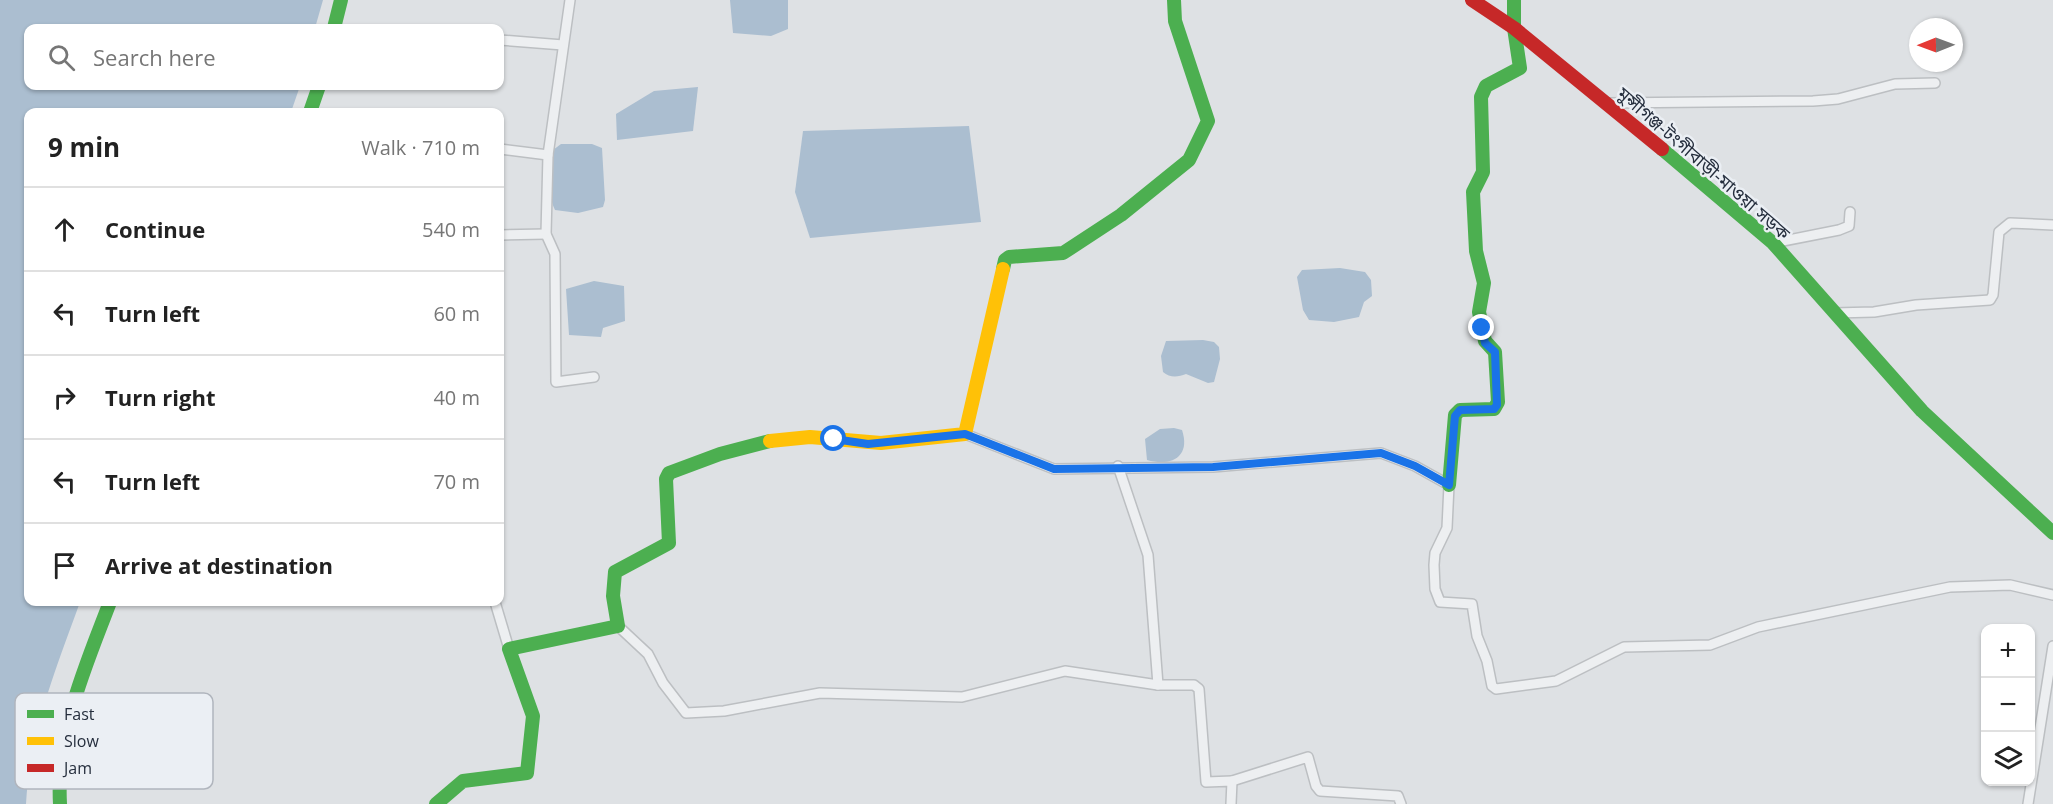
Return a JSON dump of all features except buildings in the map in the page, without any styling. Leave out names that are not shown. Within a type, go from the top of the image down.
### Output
[{"type":"street","points":[[335,24],[340,0]]},
{"type":"street","points":[[570,0],[548,155],[546,234],[555,254],[556,382],[594,377]]},
{"type":"street","points":[[965,434],[1005,260],[1009,257],[1063,253],[1121,215],[1189,160],[1197,148],[1208,121],[1175,21],[1174,0]]},
{"type":"street","name":"মুন্সীগঞ্জ-টংগীবাড়ী-মাওয়া সড়ক","points":[[1472,0],[1514,27],[1608,103],[1773,243],[1923,411],[2022,501],[2053,533]]},
{"type":"street","points":[[1514,0],[1514,27],[1520,68],[1513,74],[1486,86],[1481,97],[1483,172],[1473,192],[1476,251],[1484,283],[1479,291],[1482,328],[1485,343],[1495,352],[1497,405],[1494,409],[1460,410],[1455,416],[1446,528],[1435,553],[1435,589],[1440,602],[1472,604],[1477,636],[1487,661],[1492,686],[1496,689],[1556,681],[1624,647],[1710,645],[1758,627],[1950,587],[2010,585],[2053,595]]},
{"type":"street","points":[[504,40],[563,45]]},
{"type":"street","points":[[1608,103],[1814,101],[1838,99],[1895,84],[1935,83]]},
{"type":"street","points":[[311,108],[318,90]]},
{"type":"street","points":[[504,150],[548,155]]},
{"type":"street","points":[[1773,243],[1849,226],[1850,212]]},
{"type":"street","points":[[1834,313],[1874,312],[1916,305],[1990,300],[1993,295],[1999,232],[2003,226],[2010,223],[2053,225]]},
{"type":"street","points":[[504,235],[546,234]]},
{"type":"street","points":[[1401,804],[1398,796],[1320,791],[1316,786],[1308,757],[1232,781],[1206,782],[1199,689],[1194,685],[1158,685],[1065,671],[962,697],[820,693],[724,711],[686,713],[663,683],[648,654],[618,627],[613,596],[615,572],[669,543],[666,479],[669,473],[713,454],[749,445],[799,438],[812,437],[868,444],[965,434],[1054,469],[1119,466],[1213,467],[1381,453],[1415,466],[1449,485]]},
{"type":"street","points":[[1119,466],[1148,555],[1158,685]]},
{"type":"street","points":[[76,693],[109,606]]},
{"type":"street","points":[[436,804],[463,781],[527,773],[533,716],[508,649],[496,606]]},
{"type":"street","points":[[508,649],[618,627]]},
{"type":"street","points":[[2028,804],[2053,646]]},
{"type":"street","points":[[1231,804],[1232,781]]},
{"type":"street","points":[[59,789],[60,804]]},
{"type":"water","points":[[0,0],[323,0],[316,24],[24,24],[24,90],[299,90],[292,108],[24,108],[24,606],[79,606],[48,693],[15,693],[15,789],[27,789],[26,804],[0,804]]},
{"type":"water","points":[[730,0],[788,0],[788,29],[771,36],[733,33]]},
{"type":"water","points":[[698,87],[693,131],[617,140],[616,114],[654,91]]},
{"type":"water","points":[[969,126],[981,222],[810,238],[795,192],[803,131]]},
{"type":"water","points":[[561,144],[592,144],[602,148],[605,200],[603,207],[578,213],[555,210],[550,188],[551,165],[553,150]]},
{"type":"water","points":[[1340,268],[1365,272],[1371,280],[1372,296],[1364,302],[1359,317],[1334,322],[1309,320],[1303,310],[1297,277],[1302,270]]},
{"type":"water","points":[[594,281],[624,286],[625,321],[603,328],[601,337],[569,335],[566,289]]},
{"type":"water","points":[[1166,341],[1214,342],[1219,347],[1220,359],[1214,382],[1208,383],[1186,374],[1174,376],[1163,372],[1161,356]]},
{"type":"water","points":[[1160,429],[1182,430],[1184,439],[1184,447],[1177,458],[1164,462],[1147,460],[1145,439]]},
{"type":"traffic: fast","points":[[335,24],[341,0]]},
{"type":"traffic: fast","points":[[1003,269],[1005,260],[1009,257],[1063,253],[1121,215],[1189,160],[1208,121],[1175,21],[1174,0]]},
{"type":"traffic: fast","points":[[1449,485],[1455,415],[1460,410],[1494,409],[1498,402],[1495,352],[1485,341],[1479,312],[1484,283],[1476,251],[1473,192],[1483,172],[1481,97],[1486,86],[1520,68],[1514,28],[1514,0]]},
{"type":"traffic: fast","points":[[311,108],[318,90]]},
{"type":"traffic: fast","points":[[1662,149],[1773,243],[1922,411],[2053,533]]},
{"type":"traffic: fast","points":[[436,804],[463,781],[527,773],[533,716],[509,649],[618,626],[613,596],[615,572],[669,543],[666,479],[669,473],[720,454],[770,441]]},
{"type":"traffic: fast","points":[[77,693],[108,606]]},
{"type":"traffic: fast","points":[[60,789],[60,804]]},
{"type":"traffic: slow","points":[[770,441],[810,437],[881,443],[965,434],[1003,269]]},
{"type":"traffic: jam","points":[[1472,0],[1514,28],[1662,149]]},
{"type":"route","points":[[834,439],[868,444],[965,434],[1054,469],[1119,466],[1213,467],[1381,453],[1401,459],[1449,485],[1455,416],[1460,410],[1494,409],[1498,402],[1495,352],[1485,343],[1482,328]]}]
